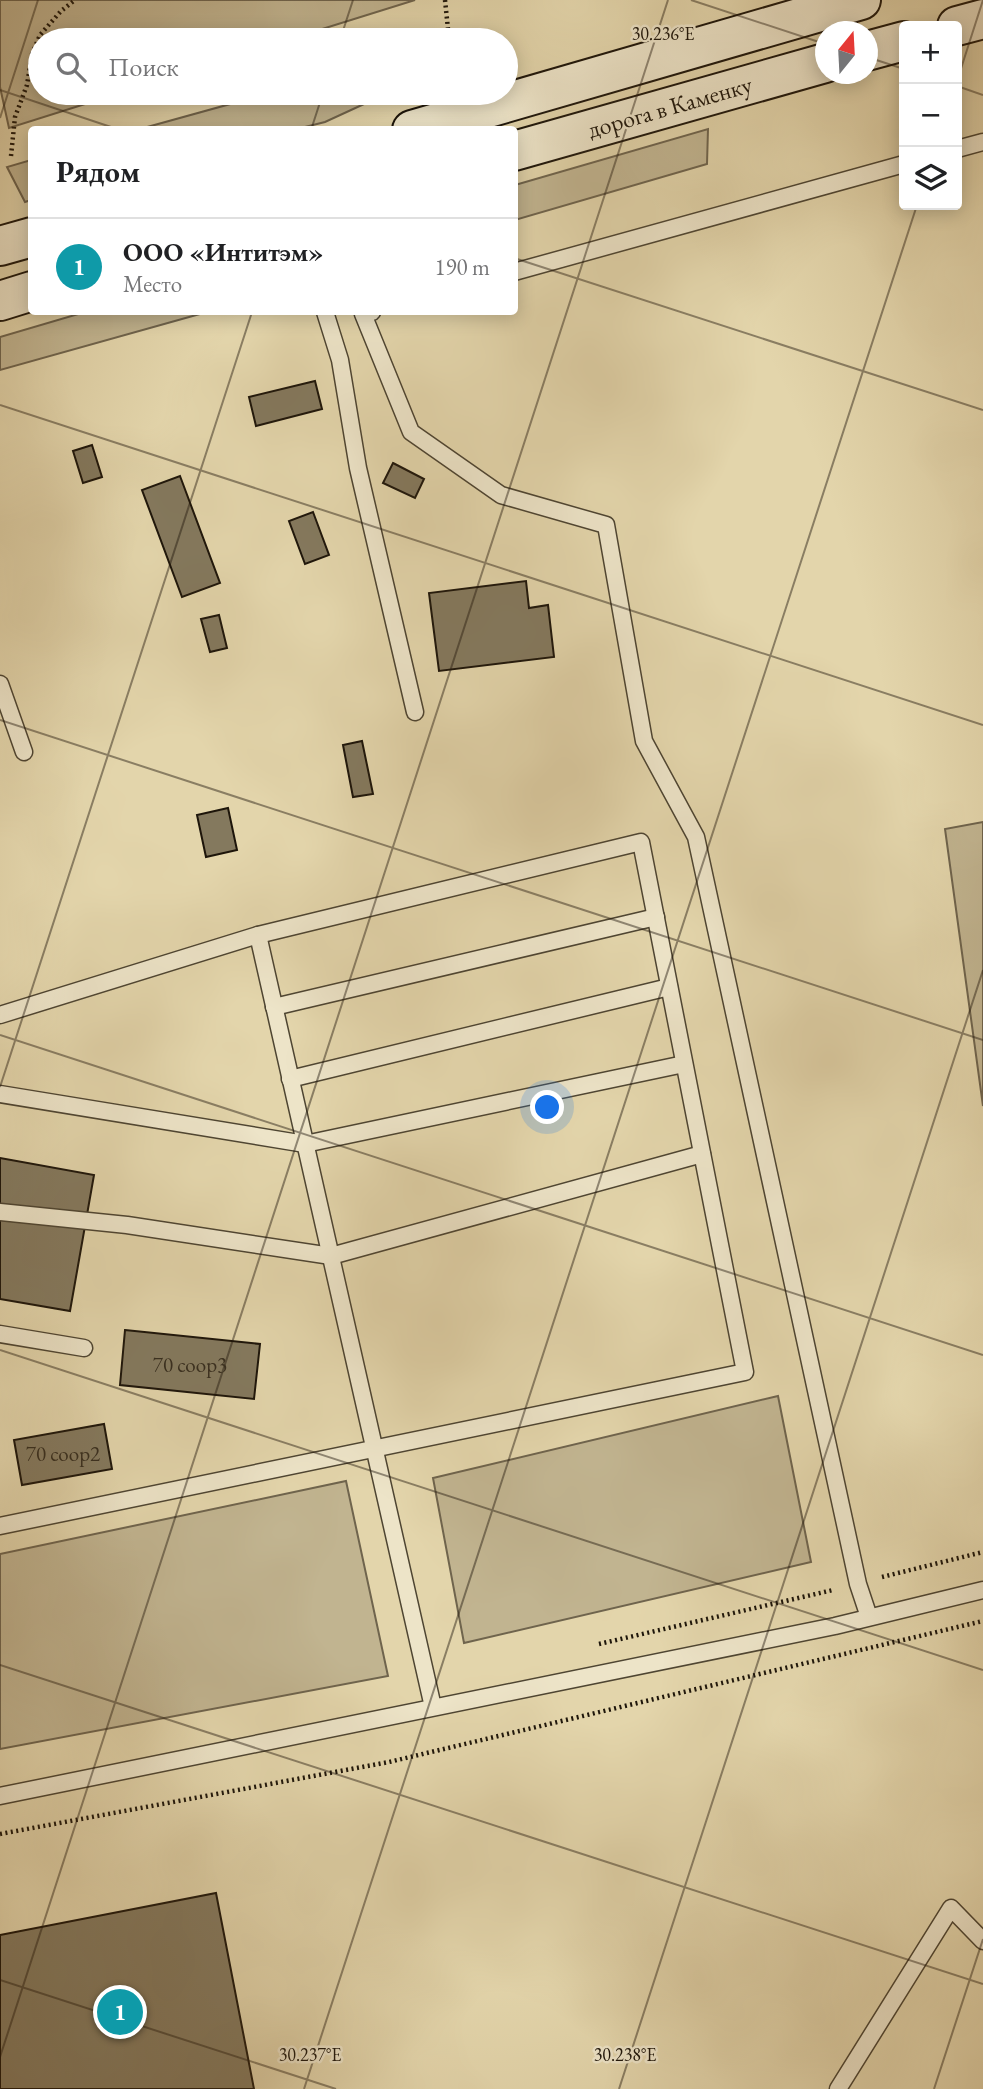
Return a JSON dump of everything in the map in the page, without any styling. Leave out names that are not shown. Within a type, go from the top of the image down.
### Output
[{"type":"main road","name":"дорога в Каменку","points":[[518,99],[861,0]]},
{"type":"main road","points":[[962,25],[983,19]]},
{"type":"main road","points":[[878,48],[899,42]]},
{"type":"main road","name":"дорога в Каменку","points":[[518,150],[815,66]]},
{"type":"main road","name":"дорога в Каменку","points":[[426,126],[498,105]]},
{"type":"main road","points":[[0,246],[28,238]]},
{"type":"main road","points":[[0,301],[28,292]]},
{"type":"lane","points":[[962,148],[983,142]]},
{"type":"lane","points":[[518,271],[899,165]]},
{"type":"lane","points":[[326,315],[340,360],[358,468],[415,712]]},
{"type":"lane","points":[[363,315],[411,432],[501,495],[606,525],[644,741],[695,837],[858,1584],[869,1617]]},
{"type":"lane","points":[[0,684],[24,752]]},
{"type":"lane","points":[[0,1015],[258,935],[641,842],[745,1372],[0,1526]]},
{"type":"lane","points":[[274,1007],[656,917]]},
{"type":"lane","points":[[258,935],[433,1707]]},
{"type":"lane","points":[[290,1079],[669,987]]},
{"type":"lane","points":[[0,1094],[305,1144],[684,1064]]},
{"type":"lane","points":[[0,1212],[127,1225],[331,1256],[702,1154]]},
{"type":"lane","points":[[0,1334],[83,1348]]},
{"type":"lane","points":[[0,1796],[869,1617],[983,1590]]},
{"type":"lane","points":[[838,2089],[951,1908],[983,1941]]},
{"type":"path","points":[[46,28],[75,0]]},
{"type":"path","points":[[446,0],[448,28]]},
{"type":"path","points":[[11,156],[15,117],[28,79]]},
{"type":"path","points":[[0,1834],[389,1762],[983,1621]]},
{"type":"shaded area","points":[[0,0],[415,0],[325,28],[28,28],[28,105],[82,105],[9,128],[0,87]]},
{"type":"shaded area","points":[[227,105],[362,105],[325,122],[309,126],[151,126]]},
{"type":"shaded area","points":[[708,129],[707,164],[518,219],[518,184]]},
{"type":"shaded area","points":[[28,161],[28,201],[25,202],[7,167]]},
{"type":"shaded area","points":[[75,315],[196,315],[0,370],[0,337]]},
{"type":"shaded area","points":[[983,822],[983,1106],[945,829]]},
{"type":"shaded area","points":[[778,1396],[811,1562],[464,1643],[433,1478]]},
{"type":"shaded area","points":[[346,1481],[388,1676],[0,1749],[0,1554]]},
{"type":"building","points":[[315,381],[322,409],[256,426],[249,397]]},
{"type":"building","points":[[92,445],[102,477],[83,483],[73,451]]},
{"type":"building","points":[[393,463],[424,479],[415,498],[383,483]]},
{"type":"building","points":[[180,476],[220,583],[182,597],[142,490]]},
{"type":"building","points":[[313,512],[329,555],[305,564],[289,521]]},
{"type":"building","points":[[526,581],[529,608],[548,605],[554,657],[439,671],[429,593]]},
{"type":"building","points":[[219,615],[227,648],[210,652],[201,619]]},
{"type":"building","points":[[362,741],[373,794],[353,797],[343,745]]},
{"type":"building","points":[[228,808],[237,850],[206,857],[197,815]]},
{"type":"building","points":[[0,1158],[94,1175],[70,1311],[0,1299]]},
{"type":"building","points":[[125,1330],[260,1344],[254,1399],[120,1385]]},
{"type":"building","points":[[104,1424],[112,1469],[22,1485],[14,1440]]},
{"type":"building","points":[[216,1893],[254,2089],[0,2089],[0,1935]]},
{"type":"place","name":"ООО «Интитэм»","points":[[120,2012]]}]
